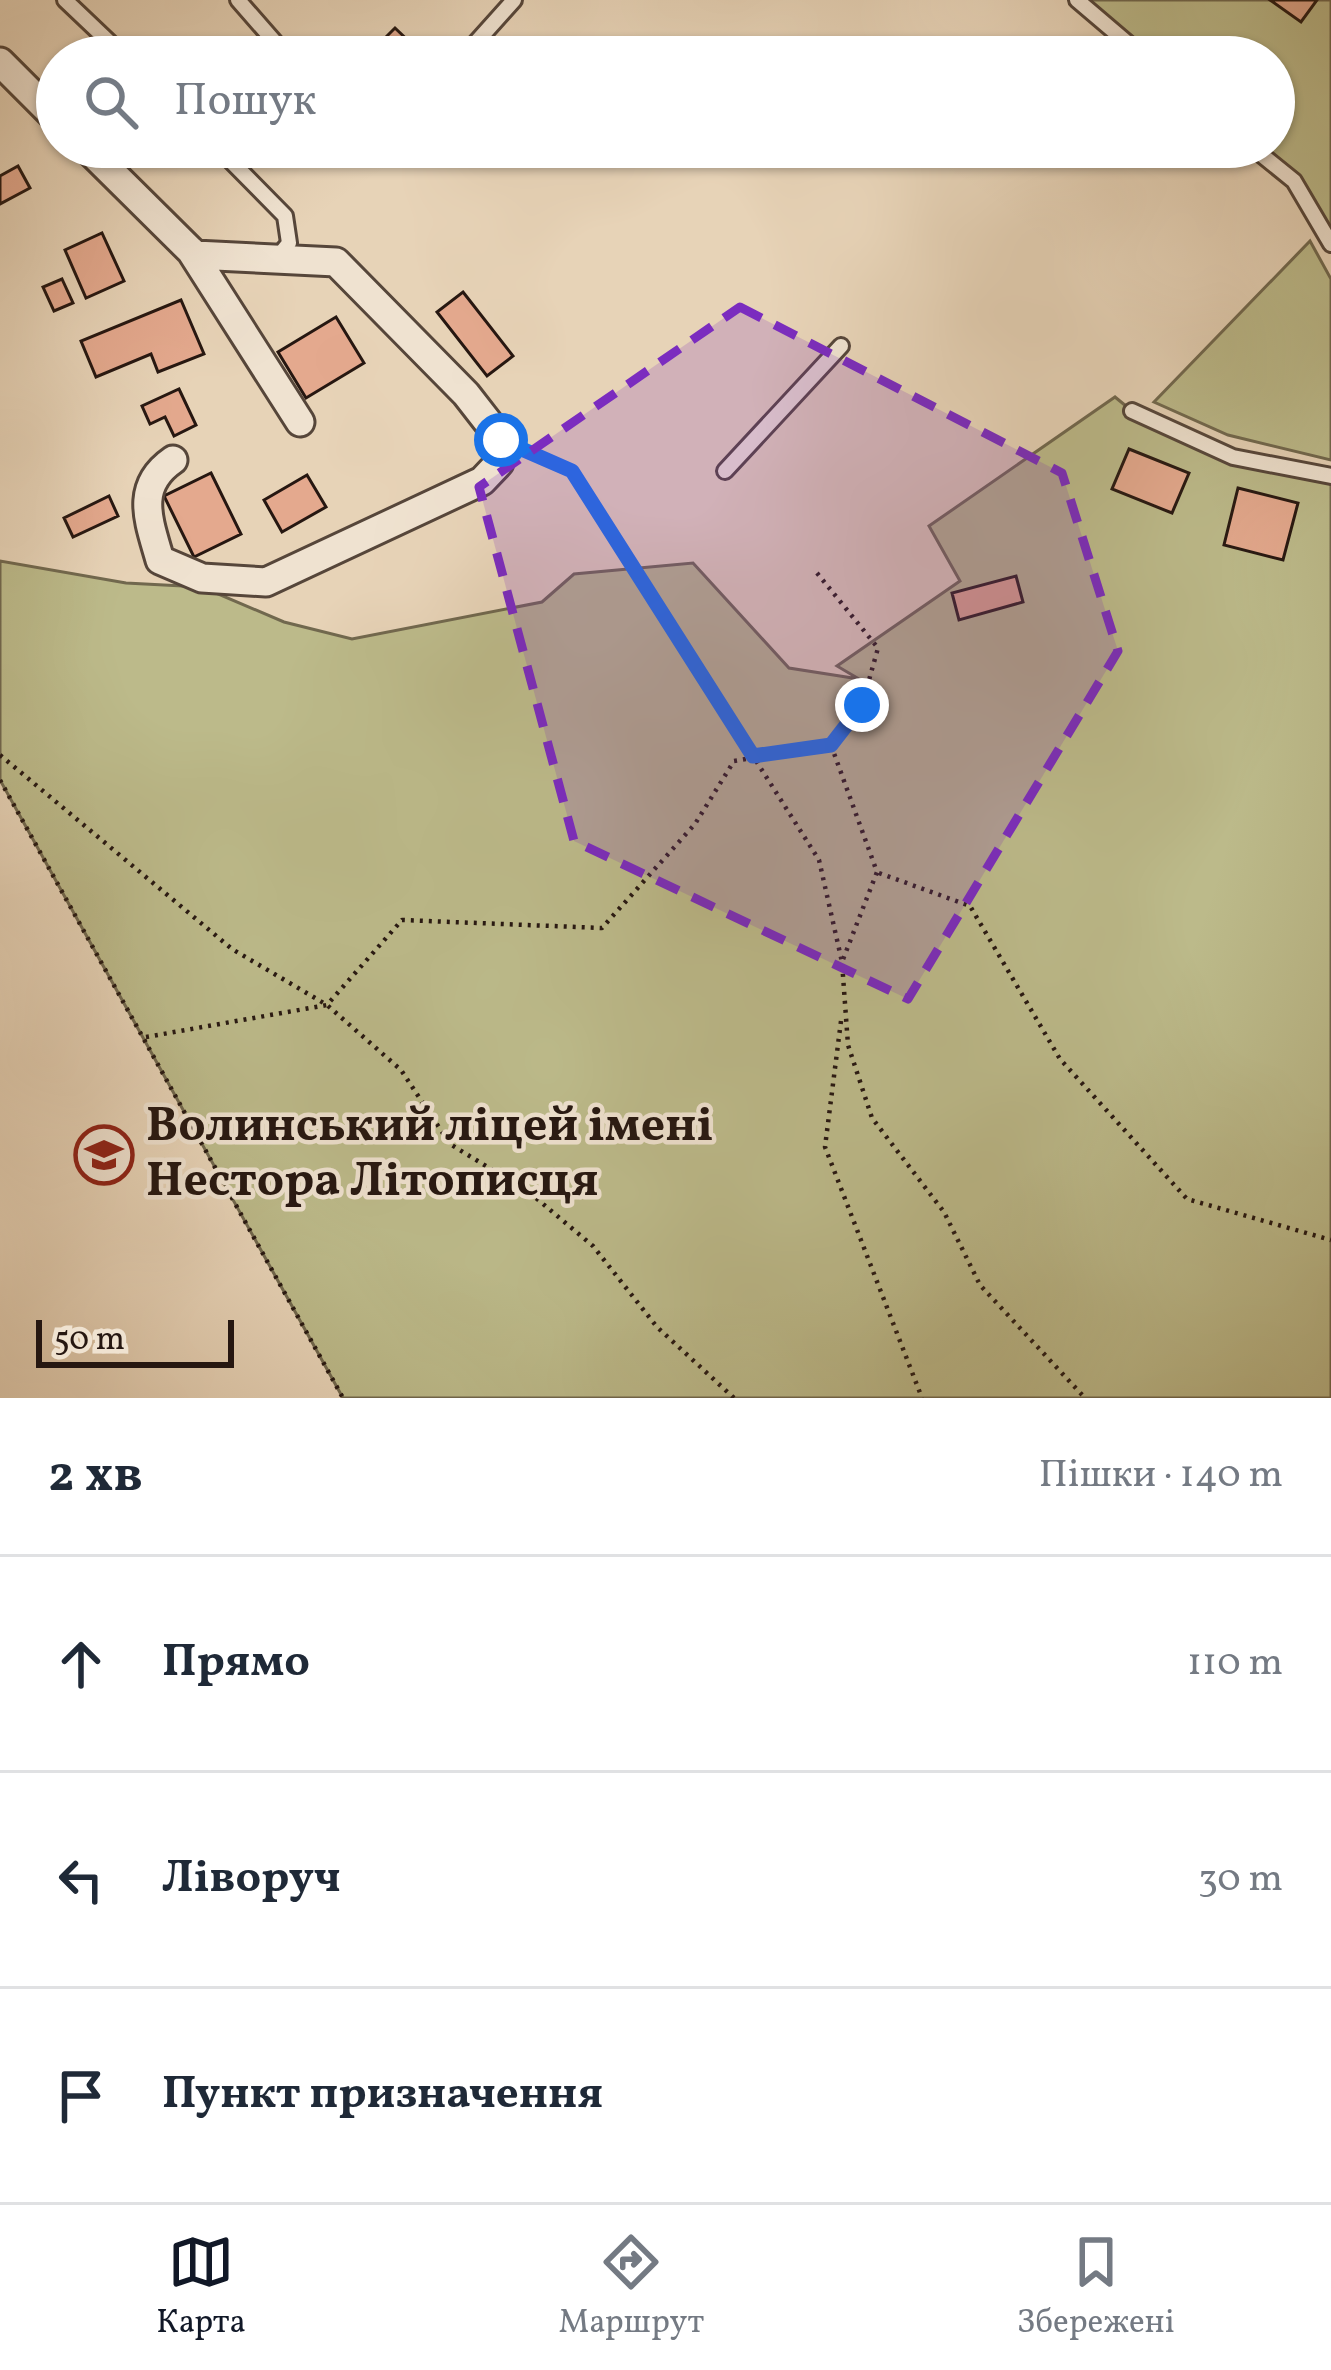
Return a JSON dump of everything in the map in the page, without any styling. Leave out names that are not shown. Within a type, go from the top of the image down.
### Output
[{"type":"street","points":[[0,62],[36,97]]},
{"type":"street","points":[[107,168],[191,251],[300,422]]},
{"type":"street","points":[[173,460],[155,472],[144,502],[160,560],[202,578],[266,582],[482,481],[499,463],[501,440],[466,394],[336,262],[191,251]]},
{"type":"lane","points":[[65,0],[103,36]]},
{"type":"lane","points":[[238,0],[270,36]]},
{"type":"lane","points":[[482,36],[514,0]]},
{"type":"lane","points":[[1077,0],[1119,36]]},
{"type":"lane","points":[[238,168],[285,215],[289,243],[277,259]]},
{"type":"lane","points":[[1277,168],[1294,182],[1331,244]]},
{"type":"lane","points":[[725,471],[841,346]]},
{"type":"lane","points":[[1132,411],[1233,457],[1331,476]]},
{"type":"path","points":[[501,440],[572,471],[819,860],[842,962],[842,1013],[825,1147],[922,1398]]},
{"type":"path","points":[[146,1037],[327,1005],[403,920],[602,928],[695,824],[734,760],[831,745],[862,705],[878,649],[817,573]]},
{"type":"path","points":[[831,745],[877,872],[842,962]]},
{"type":"path","points":[[0,755],[232,950],[327,1005],[401,1070],[450,1144],[530,1193],[593,1246],[658,1327],[734,1398]]},
{"type":"path","points":[[0,780],[343,1398]]},
{"type":"path","points":[[877,872],[970,906],[1060,1059],[1187,1199],[1331,1240]]},
{"type":"path","points":[[842,1013],[872,1118],[944,1212],[980,1285],[1085,1398]]},
{"type":"highlighted area","points":[[740,307],[1062,473],[1118,651],[908,999],[574,841],[479,487]]},
{"type":"shaded area","points":[[1077,0],[1331,0],[1331,244],[1294,181],[1278,168],[1295,168],[1295,36],[1119,36]]},
{"type":"shaded area","points":[[1310,241],[1331,279],[1331,460],[1228,435],[1154,402]]},
{"type":"shaded area","points":[[1115,397],[1189,440],[1331,476],[1331,1398],[343,1398],[0,780],[0,561],[126,583],[202,587],[284,622],[352,639],[542,602],[574,574],[693,563],[789,668],[859,679],[837,666],[960,581],[929,526]]},
{"type":"building","points":[[1270,0],[1317,0],[1301,22]]},
{"type":"building","points":[[18,166],[30,188],[0,204],[0,176]]},
{"type":"building","points":[[102,233],[124,281],[86,298],[65,250]]},
{"type":"building","points":[[62,279],[73,303],[54,311],[43,287]]},
{"type":"building","points":[[463,292],[513,356],[487,376],[437,312]]},
{"type":"building","points":[[181,300],[204,354],[158,372],[151,354],[96,377],[81,341]]},
{"type":"building","points":[[336,317],[364,363],[306,398],[278,352]]},
{"type":"building","points":[[179,389],[196,425],[174,436],[165,417],[150,424],[142,406]]},
{"type":"building","points":[[1129,449],[1189,473],[1172,513],[1112,489]]},
{"type":"building","points":[[211,473],[241,534],[194,557],[164,496]]},
{"type":"building","points":[[307,475],[326,507],[282,532],[264,500]]},
{"type":"building","points":[[1238,488],[1298,503],[1283,560],[1224,545]]},
{"type":"building","points":[[109,496],[118,516],[73,537],[64,518]]},
{"type":"building","points":[[1016,576],[1023,602],[959,620],[952,593]]},
{"type":"place","name":"Волинський ліцей імені Нестора Літописця","points":[[104,1155]]},
{"type":"route","points":[[501,440],[572,471],[753,756],[831,745],[862,705]]}]
